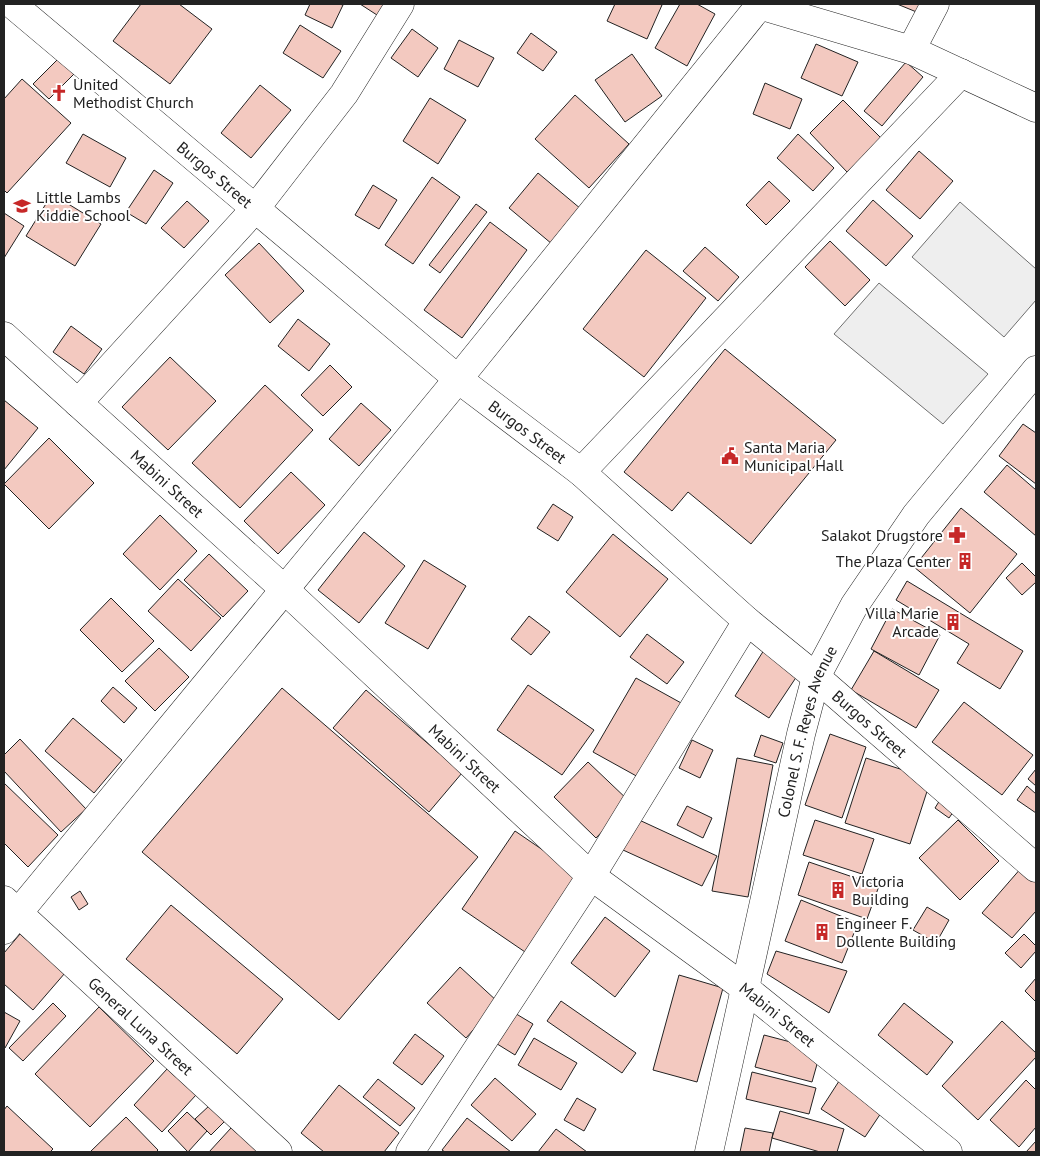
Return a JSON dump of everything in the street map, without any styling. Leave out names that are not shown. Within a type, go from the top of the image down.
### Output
[{"type":"street","name":"Burgos Street","points":[[12,4],[458,379],[581,472],[747,621],[816,677],[1036,868]]},
{"type":"street","points":[[78,403],[255,209],[344,94],[400,4]]},
{"type":"street","points":[[9,915],[285,590],[458,379],[758,4],[911,50],[1036,108]]},
{"type":"street","points":[[911,50],[935,4]]},
{"type":"street","points":[[581,472],[961,73]]},
{"type":"street","name":"Mabini Street","points":[[4,336],[285,590],[591,876],[746,989],[948,1152]]},
{"type":"street","name":"Colonel S. F. Reyes Avenue","points":[[709,1152],[801,734],[816,677],[854,606],[916,515],[1034,379]]},
{"type":"street","points":[[410,1152],[591,876],[747,621]]},
{"type":"street","name":"General Luna Street","points":[[9,915],[278,1152]]},
{"type":"shaded area","points":[[960,202],[1036,269],[1036,300],[1004,337],[912,257]]},
{"type":"shaded area","points":[[879,283],[988,374],[943,424],[834,334]]},
{"type":"building","points":[[141,4],[179,4],[212,29],[170,84],[113,41]]},
{"type":"building","points":[[310,4],[343,5],[332,28],[305,15]]},
{"type":"building","points":[[360,4],[384,4],[377,15]]},
{"type":"building","points":[[615,4],[662,5],[647,39],[607,21]]},
{"type":"building","points":[[680,4],[697,4],[715,14],[687,66],[655,48]]},
{"type":"building","points":[[897,4],[923,4],[919,13]]},
{"type":"building","points":[[300,25],[341,51],[323,78],[283,53]]},
{"type":"building","points":[[412,29],[438,48],[418,77],[391,58]]},
{"type":"building","points":[[531,33],[557,52],[543,71],[517,53]]},
{"type":"building","points":[[459,40],[494,58],[478,87],[444,69]]},
{"type":"building","points":[[816,44],[858,62],[842,96],[801,78]]},
{"type":"building","points":[[632,54],[662,96],[625,122],[595,80]]},
{"type":"building","points":[[60,57],[75,73],[49,99],[33,84]]},
{"type":"building","points":[[906,62],[923,77],[882,126],[864,111]]},
{"type":"building","points":[[22,79],[71,123],[7,193],[4,190],[4,99]]},
{"type":"building","points":[[765,83],[802,99],[790,129],[753,114]]},
{"type":"building","points":[[260,85],[291,110],[251,158],[221,133]]},
{"type":"building","points":[[575,95],[629,144],[589,188],[535,139]]},
{"type":"building","points":[[430,98],[466,120],[438,164],[403,141]]},
{"type":"building","points":[[843,100],[881,138],[847,172],[810,133]]},
{"type":"building","points":[[83,134],[126,158],[110,187],[66,163]]},
{"type":"building","points":[[798,134],[834,168],[813,191],[777,158]]},
{"type":"building","points":[[919,151],[953,181],[920,219],[886,190]]},
{"type":"building","points":[[154,170],[173,183],[146,224],[126,212]]},
{"type":"building","points":[[538,173],[581,209],[552,244],[509,208]]},
{"type":"building","points":[[432,177],[460,197],[413,264],[385,245]]},
{"type":"building","points":[[769,181],[790,201],[766,225],[746,205]]},
{"type":"building","points":[[373,185],[397,200],[379,229],[355,215]]},
{"type":"building","points":[[52,194],[101,224],[75,266],[26,236]]},
{"type":"building","points":[[873,200],[913,236],[886,266],[846,231]]},
{"type":"building","points":[[187,201],[209,221],[184,248],[161,228]]},
{"type":"building","points":[[476,204],[487,212],[440,273],[429,265]]},
{"type":"building","points":[[4,213],[24,226],[4,258]]},
{"type":"building","points":[[490,222],[527,250],[462,338],[424,310]]},
{"type":"building","points":[[830,241],[870,280],[845,306],[805,267]]},
{"type":"building","points":[[259,243],[304,291],[270,323],[225,275]]},
{"type":"building","points":[[705,247],[739,277],[718,301],[683,271]]},
{"type":"building","points":[[646,250],[706,298],[644,377],[583,329]]},
{"type":"building","points":[[298,319],[330,344],[309,371],[278,346]]},
{"type":"building","points":[[71,326],[102,349],[84,374],[53,352]]},
{"type":"building","name":"Santa Maria Municipal Hall","points":[[725,349],[836,440],[751,544],[688,492],[672,511],[624,472]]},
{"type":"building","points":[[170,357],[216,401],[168,450],[122,407]]},
{"type":"building","points":[[330,365],[352,387],[323,416],[301,395]]},
{"type":"building","points":[[265,385],[313,430],[240,508],[192,463]]},
{"type":"building","points":[[4,400],[38,428],[4,470]]},
{"type":"building","points":[[361,403],[391,430],[359,466],[329,439]]},
{"type":"building","points":[[1023,424],[1036,433],[1036,484],[999,456]]},
{"type":"building","points":[[49,438],[94,483],[49,529],[4,484]]},
{"type":"building","points":[[1007,465],[1036,490],[1036,536],[984,492]]},
{"type":"building","points":[[291,472],[325,505],[278,554],[244,521]]},
{"type":"building","points":[[553,504],[573,517],[558,541],[537,528]]},
{"type":"building","name":"The Plaza Center","points":[[961,508],[1017,554],[970,613],[914,567]]},
{"type":"building","points":[[160,515],[197,551],[160,590],[123,554]]},
{"type":"building","points":[[364,532],[405,566],[359,623],[318,590]]},
{"type":"building","points":[[613,534],[668,579],[620,637],[566,592]]},
{"type":"building","points":[[209,554],[248,591],[223,617],[184,580]]},
{"type":"building","points":[[424,560],[466,586],[428,649],[385,623]]},
{"type":"building","points":[[1022,563],[1036,577],[1036,582],[1022,595],[1006,578]]},
{"type":"building","points":[[178,579],[221,618],[191,651],[148,611]]},
{"type":"building","name":"Villa Marie Arcade","points":[[907,581],[1023,651],[1000,689],[957,663],[969,644],[896,600]]},
{"type":"building","points":[[111,598],[154,641],[122,672],[80,630]]},
{"type":"building","points":[[892,609],[940,635],[919,675],[871,649]]},
{"type":"building","points":[[529,616],[550,632],[531,655],[511,639]]},
{"type":"building","points":[[647,634],[684,662],[667,684],[630,657]]},
{"type":"building","points":[[159,648],[189,677],[155,711],[125,681]]},
{"type":"building","points":[[764,650],[799,673],[769,718],[735,696]]},
{"type":"building","points":[[874,651],[939,690],[916,728],[851,690]]},
{"type":"building","points":[[636,678],[683,704],[640,778],[593,752]]},
{"type":"building","points":[[528,685],[594,730],[562,775],[497,730]]},
{"type":"building","points":[[113,687],[137,708],[124,723],[101,701]]},
{"type":"building","points":[[282,688],[478,857],[339,1020],[142,852]]},
{"type":"building","points":[[366,690],[462,773],[429,812],[333,728]]},
{"type":"building","points":[[964,702],[1033,755],[1002,795],[932,742]]},
{"type":"building","points":[[73,718],[122,760],[94,793],[45,751]]},
{"type":"building","points":[[830,734],[866,747],[842,818],[805,805]]},
{"type":"building","points":[[761,735],[783,743],[776,763],[754,756]]},
{"type":"building","points":[[20,739],[86,809],[61,832],[4,771],[4,755]]},
{"type":"building","points":[[692,740],[713,750],[700,778],[679,768]]},
{"type":"building","points":[[737,758],[773,765],[748,897],[712,891]]},
{"type":"building","points":[[866,758],[931,779],[910,844],[845,823]]},
{"type":"building","points":[[588,762],[630,802],[596,838],[554,797]]},
{"type":"building","points":[[1036,769],[1036,786],[1028,779]]},
{"type":"building","points":[[4,783],[58,835],[28,867],[4,843]]},
{"type":"building","points":[[1027,786],[1036,794],[1036,813],[1017,800]]},
{"type":"building","points":[[943,795],[958,805],[949,818],[935,808]]},
{"type":"building","points":[[687,806],[712,818],[703,838],[677,825]]},
{"type":"building","points":[[637,819],[717,856],[702,886],[623,850]]},
{"type":"building","points":[[815,820],[874,839],[862,874],[803,855]]},
{"type":"building","points":[[958,820],[999,861],[960,900],[919,858]]},
{"type":"building","points":[[515,831],[581,876],[528,954],[462,909]]},
{"type":"building","name":"Victoria Building","points":[[809,862],[879,886],[867,919],[798,895]]},
{"type":"building","points":[[1022,867],[1036,879],[1036,911],[1012,938],[982,913]]},
{"type":"building","points":[[80,891],[88,904],[79,910],[71,897]]},
{"type":"building","name":"Engineer F. Dollente Building","points":[[801,900],[858,923],[842,963],[785,941]]},
{"type":"building","points":[[171,905],[283,999],[237,1054],[126,959]]},
{"type":"building","points":[[927,907],[949,920],[936,943],[913,930]]},
{"type":"building","points":[[605,917],[650,951],[615,997],[571,963]]},
{"type":"building","points":[[20,934],[65,973],[33,1010],[4,984],[4,953]]},
{"type":"building","points":[[1024,934],[1036,946],[1036,951],[1021,968],[1005,953]]},
{"type":"building","points":[[776,951],[847,971],[829,1013],[767,974]]},
{"type":"building","points":[[460,967],[498,1002],[466,1038],[427,1003]]},
{"type":"building","points":[[679,975],[723,988],[697,1082],[653,1070]]},
{"type":"building","points":[[1036,978],[1036,1002],[1025,991]]},
{"type":"building","points":[[561,1001],[636,1053],[622,1073],[547,1021]]},
{"type":"building","points":[[53,1003],[66,1016],[23,1061],[9,1048]]},
{"type":"building","points":[[904,1003],[953,1042],[927,1075],[878,1035]]},
{"type":"building","points":[[99,1007],[154,1061],[90,1127],[35,1074]]},
{"type":"building","points":[[4,1012],[20,1021],[5,1048],[4,1047]]},
{"type":"building","points":[[513,1012],[533,1024],[515,1055],[494,1042]]},
{"type":"building","points":[[1002,1021],[1036,1053],[1036,1057],[978,1120],[942,1086]]},
{"type":"building","points":[[415,1034],[444,1056],[422,1085],[393,1063]]},
{"type":"building","points":[[764,1035],[821,1050],[812,1082],[755,1067]]},
{"type":"building","points":[[534,1038],[577,1063],[561,1090],[518,1065]]},
{"type":"building","points":[[167,1069],[196,1095],[162,1132],[134,1105]]},
{"type":"building","points":[[752,1072],[816,1088],[809,1114],[746,1099]]},
{"type":"building","points":[[495,1078],[536,1114],[512,1141],[471,1105]]},
{"type":"building","points":[[841,1078],[885,1107],[865,1137],[821,1109]]},
{"type":"building","points":[[378,1079],[415,1108],[400,1126],[363,1097]]},
{"type":"building","points":[[1026,1080],[1036,1090],[1036,1127],[1019,1147],[990,1120]]},
{"type":"building","points":[[339,1085],[399,1133],[384,1152],[324,1152],[301,1133]]},
{"type":"building","points":[[577,1098],[596,1109],[584,1131],[564,1120]]},
{"type":"building","points":[[210,1105],[225,1121],[211,1135],[195,1119]]},
{"type":"building","points":[[7,1106],[53,1149],[50,1152],[4,1152],[4,1110]]},
{"type":"building","points":[[780,1111],[844,1129],[837,1152],[820,1152],[772,1138]]},
{"type":"building","points":[[187,1112],[207,1131],[188,1152],[168,1131]]},
{"type":"building","points":[[126,1117],[158,1150],[156,1152],[90,1152]]},
{"type":"building","points":[[467,1118],[511,1152],[445,1152],[442,1150]]},
{"type":"building","points":[[231,1128],[259,1152],[209,1152]]},
{"type":"building","points":[[745,1128],[773,1133],[769,1152],[740,1152]]},
{"type":"building","points":[[556,1129],[587,1152],[538,1152]]},
{"type":"building","points":[[1036,1141],[1036,1152],[1026,1152]]},
{"type":"place","name":"United Methodist Church","points":[[59,93]]},
{"type":"place","name":"Little Lambs Kiddie School","points":[[22,206]]},
{"type":"place","name":"Santa Maria Municipal Hall","points":[[730,456]]},
{"type":"place","name":"Salakot Drugstore","points":[[957,535]]},
{"type":"place","name":"The Plaza Center","points":[[965,561]]},
{"type":"place","name":"Villa Marie Arcade","points":[[953,622]]},
{"type":"place","name":"Victoria Building","points":[[838,890]]},
{"type":"place","name":"Engineer F. Dollente Building","points":[[822,932]]}]
